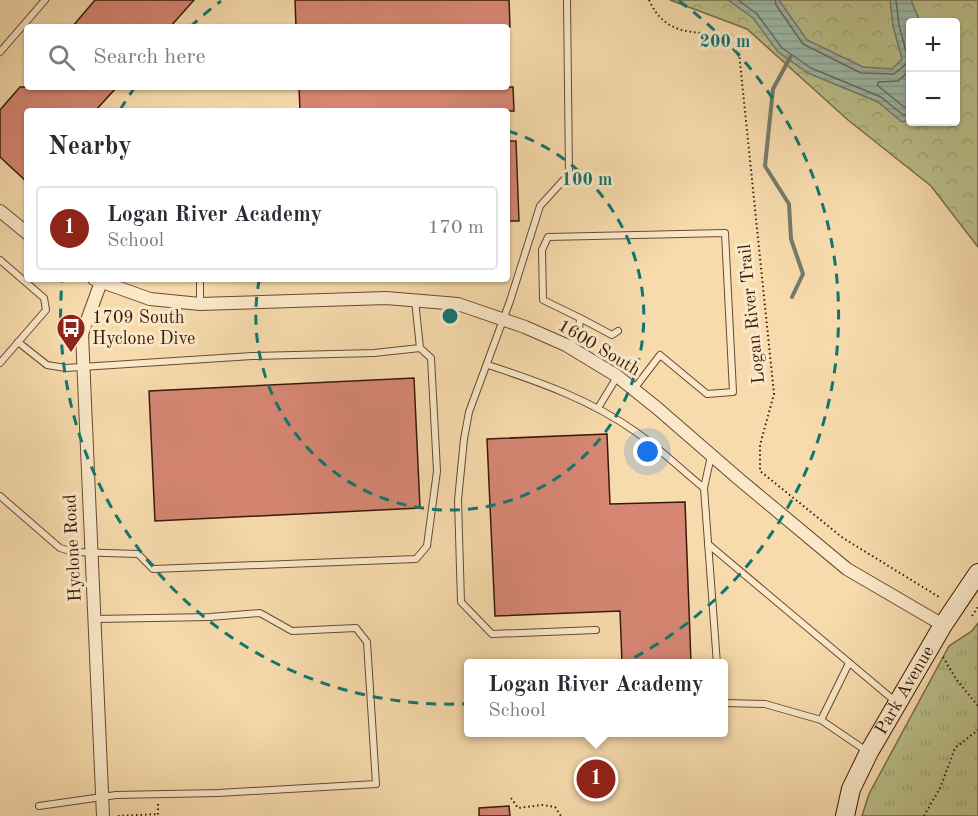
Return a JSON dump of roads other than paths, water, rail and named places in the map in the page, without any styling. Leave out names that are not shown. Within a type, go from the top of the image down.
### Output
[{"type":"street","points":[[0,211],[24,231]]},
{"type":"street","name":"Hyclone Road","points":[[98,282],[81,333],[103,816]]},
{"type":"street","name":"1600 South","points":[[101,282],[150,298],[200,304],[415,299],[458,304],[525,327],[570,347],[617,376],[847,569],[938,633]]},
{"type":"street","name":"Park Avenue","points":[[845,816],[851,789],[869,752],[938,633],[978,573]]},
{"type":"lane","points":[[24,24],[45,0]]},
{"type":"lane","points":[[567,0],[569,174],[540,206],[488,365],[469,412],[458,500],[461,602],[492,634],[596,630]]},
{"type":"lane","points":[[0,52],[24,24]]},
{"type":"lane","points":[[618,331],[612,335],[543,300],[542,250],[548,237],[725,232],[733,392],[707,394],[660,355],[634,389]]},
{"type":"lane","points":[[0,260],[24,281]]},
{"type":"lane","points":[[0,363],[46,310],[44,298],[25,282]]},
{"type":"lane","points":[[200,282],[200,304]]},
{"type":"lane","points":[[0,496],[60,548],[74,552],[138,554],[153,569],[416,559],[427,546],[437,471],[431,358],[420,348],[415,299]]},
{"type":"lane","points":[[570,347],[579,332],[580,318]]},
{"type":"lane","points":[[18,342],[47,365],[66,368],[420,348]]},
{"type":"lane","points":[[488,365],[544,383],[598,408],[636,432],[704,488]]},
{"type":"lane","points":[[598,408],[617,376]]},
{"type":"lane","points":[[712,455],[704,488],[717,659]]},
{"type":"lane","points":[[708,544],[896,703]]},
{"type":"lane","points":[[39,806],[116,795],[218,793],[376,784],[367,642],[356,628],[292,631],[260,613],[210,617],[95,619]]},
{"type":"lane","points":[[821,720],[849,663]]},
{"type":"lane","points":[[728,703],[765,704],[821,720],[869,752]]},
{"type":"water","points":[[728,0],[779,0],[807,40],[863,67],[892,69],[902,59],[893,26],[890,0],[911,0],[918,18],[906,18],[906,121],[902,122],[878,102],[808,73],[778,52],[753,18]]},
{"type":"waterway","points":[[791,56],[773,89],[765,166],[789,204],[791,239],[803,274],[792,297]]},
{"type":"place","name":"1709 South Hyclone Dive","points":[[71,354]]},
{"type":"place","name":"Logan River Academy","points":[[596,779]]}]
